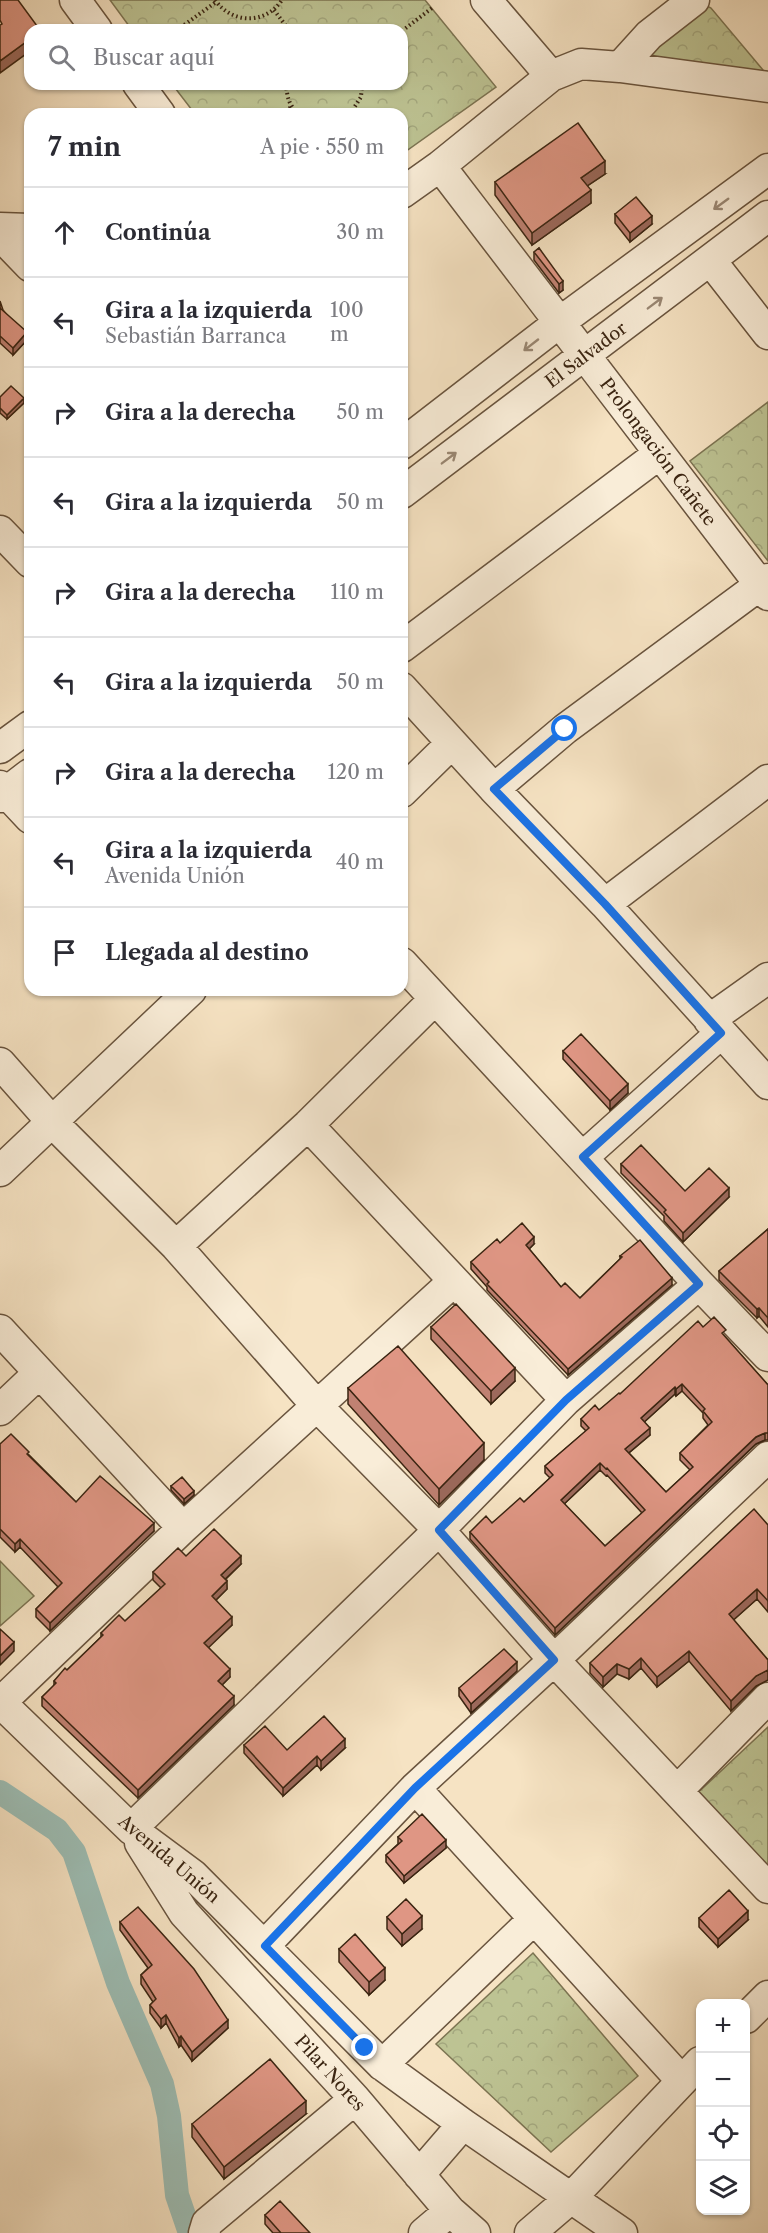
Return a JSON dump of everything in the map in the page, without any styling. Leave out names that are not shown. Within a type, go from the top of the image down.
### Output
[{"type":"street","points":[[75,0],[93,24]]},
{"type":"street","points":[[486,0],[551,76]]},
{"type":"street","points":[[620,66],[649,35],[694,0]]},
{"type":"street","points":[[408,189],[440,166],[551,76],[581,64],[620,66],[768,87]]},
{"type":"street","points":[[142,90],[156,108]]},
{"type":"street","name":"Prolongación Cañete","points":[[440,166],[659,454],[765,586]]},
{"type":"street","points":[[408,439],[560,322],[768,169]]},
{"type":"street","name":"El Salvador","points":[[408,489],[768,216]]},
{"type":"street","points":[[0,228],[24,229]]},
{"type":"street","points":[[0,235],[24,260]]},
{"type":"street","points":[[711,261],[768,334]]},
{"type":"street","points":[[408,642],[659,454]]},
{"type":"street","points":[[0,531],[24,556]]},
{"type":"street","points":[[494,789],[565,729],[765,586]]},
{"type":"street","points":[[408,695],[494,789],[605,904],[768,1084]]},
{"type":"street","points":[[0,748],[24,730]]},
{"type":"street","points":[[408,786],[452,743]]},
{"type":"street","points":[[24,778],[2,792],[24,812]]},
{"type":"street","points":[[605,904],[768,780]]},
{"type":"street","points":[[408,970],[768,1356]]},
{"type":"street","points":[[583,1157],[768,978]]},
{"type":"street","points":[[0,1172],[183,996]]},
{"type":"street","points":[[176,1246],[308,1125],[435,999]]},
{"type":"street","points":[[0,1063],[53,1123],[176,1246],[318,1407],[439,1530],[554,1660],[768,1888]]},
{"type":"street","points":[[308,1125],[566,1400]]},
{"type":"street","points":[[0,1702],[183,1528],[454,1281]]},
{"type":"street","points":[[131,1829],[439,1530],[566,1400],[699,1284]]},
{"type":"street","points":[[0,1330],[38,1374],[183,1528]]},
{"type":"street","points":[[0,1410],[38,1374]]},
{"type":"street","points":[[265,1946],[415,1788],[768,1457]]},
{"type":"street","points":[[678,1790],[768,1698]]},
{"type":"street","name":"Avenida Unión","points":[[0,1702],[131,1829],[193,1875],[382,2065],[463,2124],[622,2233]]},
{"type":"street","points":[[415,1788],[534,1919],[691,2071],[572,2197],[530,2233]]},
{"type":"street","name":"Pilar Nores","points":[[131,1829],[184,1913],[354,2099],[450,2211],[475,2233]]},
{"type":"street","points":[[382,2065],[534,1919]]},
{"type":"street","points":[[750,2014],[768,1996]]},
{"type":"street","points":[[204,2233],[207,2223],[354,2099]]},
{"type":"street","points":[[419,2175],[463,2124]]},
{"type":"street","points":[[424,2233],[450,2211]]},
{"type":"path","points":[[185,24],[216,1],[225,11],[237,18],[250,20],[263,17],[274,10],[282,0]]},
{"type":"path","points":[[408,26],[432,8]]},
{"type":"path","points":[[274,10],[284,24]]},
{"type":"path","points":[[286,90],[291,107]]},
{"type":"path","points":[[354,108],[361,97],[362,90]]},
{"type":"green space","points":[[110,0],[425,0],[496,87],[408,150],[408,108],[190,108],[177,90],[408,90],[408,24],[128,24]]},
{"type":"green space","points":[[707,6],[763,70],[761,82],[652,59],[652,49]]},
{"type":"green space","points":[[768,402],[768,561],[690,461]]},
{"type":"green space","points":[[0,1561],[34,1596],[0,1626]]},
{"type":"green space","points":[[768,1727],[768,1885],[689,1801]]},
{"type":"green space","points":[[533,1953],[638,2076],[551,2152],[436,2044]]},
{"type":"building","points":[[0,0],[18,0],[36,24],[24,24],[24,43],[0,61],[0,25],[2,24]]},
{"type":"building","points":[[578,123],[605,161],[581,178],[591,190],[532,233],[495,182]]},
{"type":"building","points":[[636,197],[652,216],[630,233],[615,214]]},
{"type":"building","points":[[539,248],[563,281],[559,284],[534,252]]},
{"type":"building","points":[[0,308],[24,329],[24,335],[13,348],[0,336]]},
{"type":"building","points":[[11,386],[24,398],[7,415],[0,408],[0,397]]},
{"type":"building","points":[[581,1034],[628,1084],[610,1101],[563,1051]]},
{"type":"building","points":[[641,1145],[685,1191],[709,1168],[729,1188],[683,1233],[664,1212],[666,1210],[621,1164]]},
{"type":"building","points":[[522,1223],[534,1237],[526,1245],[561,1287],[565,1283],[580,1298],[622,1257],[620,1256],[640,1240],[672,1278],[568,1369],[487,1284],[489,1282],[471,1262],[497,1239],[500,1243]]},
{"type":"building","points":[[768,1229],[768,1318],[719,1271]]},
{"type":"building","points":[[456,1304],[515,1368],[491,1391],[431,1327]]},
{"type":"building","points":[[714,1317],[726,1330],[722,1333],[768,1385],[768,1433],[756,1437],[555,1628],[470,1532],[486,1516],[492,1523],[520,1498],[524,1502],[553,1475],[545,1466],[589,1428],[581,1419],[595,1405],[599,1410],[620,1394],[698,1321],[703,1327]],"holes":[[[682,1384],[705,1409],[703,1411],[712,1422],[680,1453],[693,1467],[666,1492],[625,1449],[650,1428],[641,1418],[675,1387],[676,1389]],[[600,1463],[645,1510],[605,1546],[561,1500]]]},
{"type":"building","points":[[398,1346],[484,1443],[439,1489],[348,1388]]},
{"type":"building","points":[[11,1434],[29,1452],[27,1454],[76,1502],[100,1476],[154,1523],[50,1623],[36,1609],[62,1583],[20,1539],[15,1544],[0,1529],[0,1444]]},
{"type":"building","points":[[182,1477],[194,1491],[184,1499],[171,1486]]},
{"type":"building","points":[[754,1509],[768,1525],[768,1601],[757,1589],[729,1614],[768,1660],[768,1670],[756,1676],[731,1701],[689,1651],[657,1677],[641,1658],[629,1669],[617,1664],[603,1677],[590,1663]]},
{"type":"building","points":[[214,1529],[241,1556],[221,1575],[227,1581],[212,1596],[232,1617],[204,1643],[230,1669],[218,1681],[234,1696],[138,1790],[42,1697],[56,1683],[54,1681],[65,1668],[67,1670],[103,1635],[101,1633],[119,1615],[125,1621],[165,1584],[153,1572],[178,1548],[186,1556]]},
{"type":"building","points":[[0,1629],[14,1642],[0,1656]]},
{"type":"building","points":[[504,1649],[517,1662],[471,1704],[459,1688]]},
{"type":"building","points":[[324,1716],[345,1739],[321,1761],[317,1756],[283,1788],[244,1745],[265,1726],[287,1750]]},
{"type":"building","points":[[422,1814],[446,1840],[404,1876],[386,1855],[402,1841],[398,1837]]},
{"type":"building","points":[[729,1890],[748,1911],[718,1939],[699,1918]]},
{"type":"building","points":[[406,1899],[422,1916],[402,1934],[387,1917]]},
{"type":"building","points":[[138,1907],[194,1969],[228,2020],[192,2052],[181,2036],[179,2038],[166,2015],[161,2019],[150,2005],[156,1999],[141,1975],[152,1965],[120,1922]]},
{"type":"building","points":[[355,1934],[385,1968],[369,1982],[339,1949]]},
{"type":"building","points":[[270,2059],[306,2101],[224,2167],[192,2124]]},
{"type":"building","points":[[280,2201],[310,2233],[281,2233],[265,2215]]},
{"type":"waterway","points":[[0,1792],[57,1830],[74,1852],[118,1983],[162,2084],[169,2116],[177,2195],[190,2233]]},
{"type":"route","points":[[365,2048],[265,1946],[415,1788],[554,1660],[439,1530],[566,1400],[699,1284],[583,1157],[721,1033],[605,904],[494,789],[565,729]]}]
